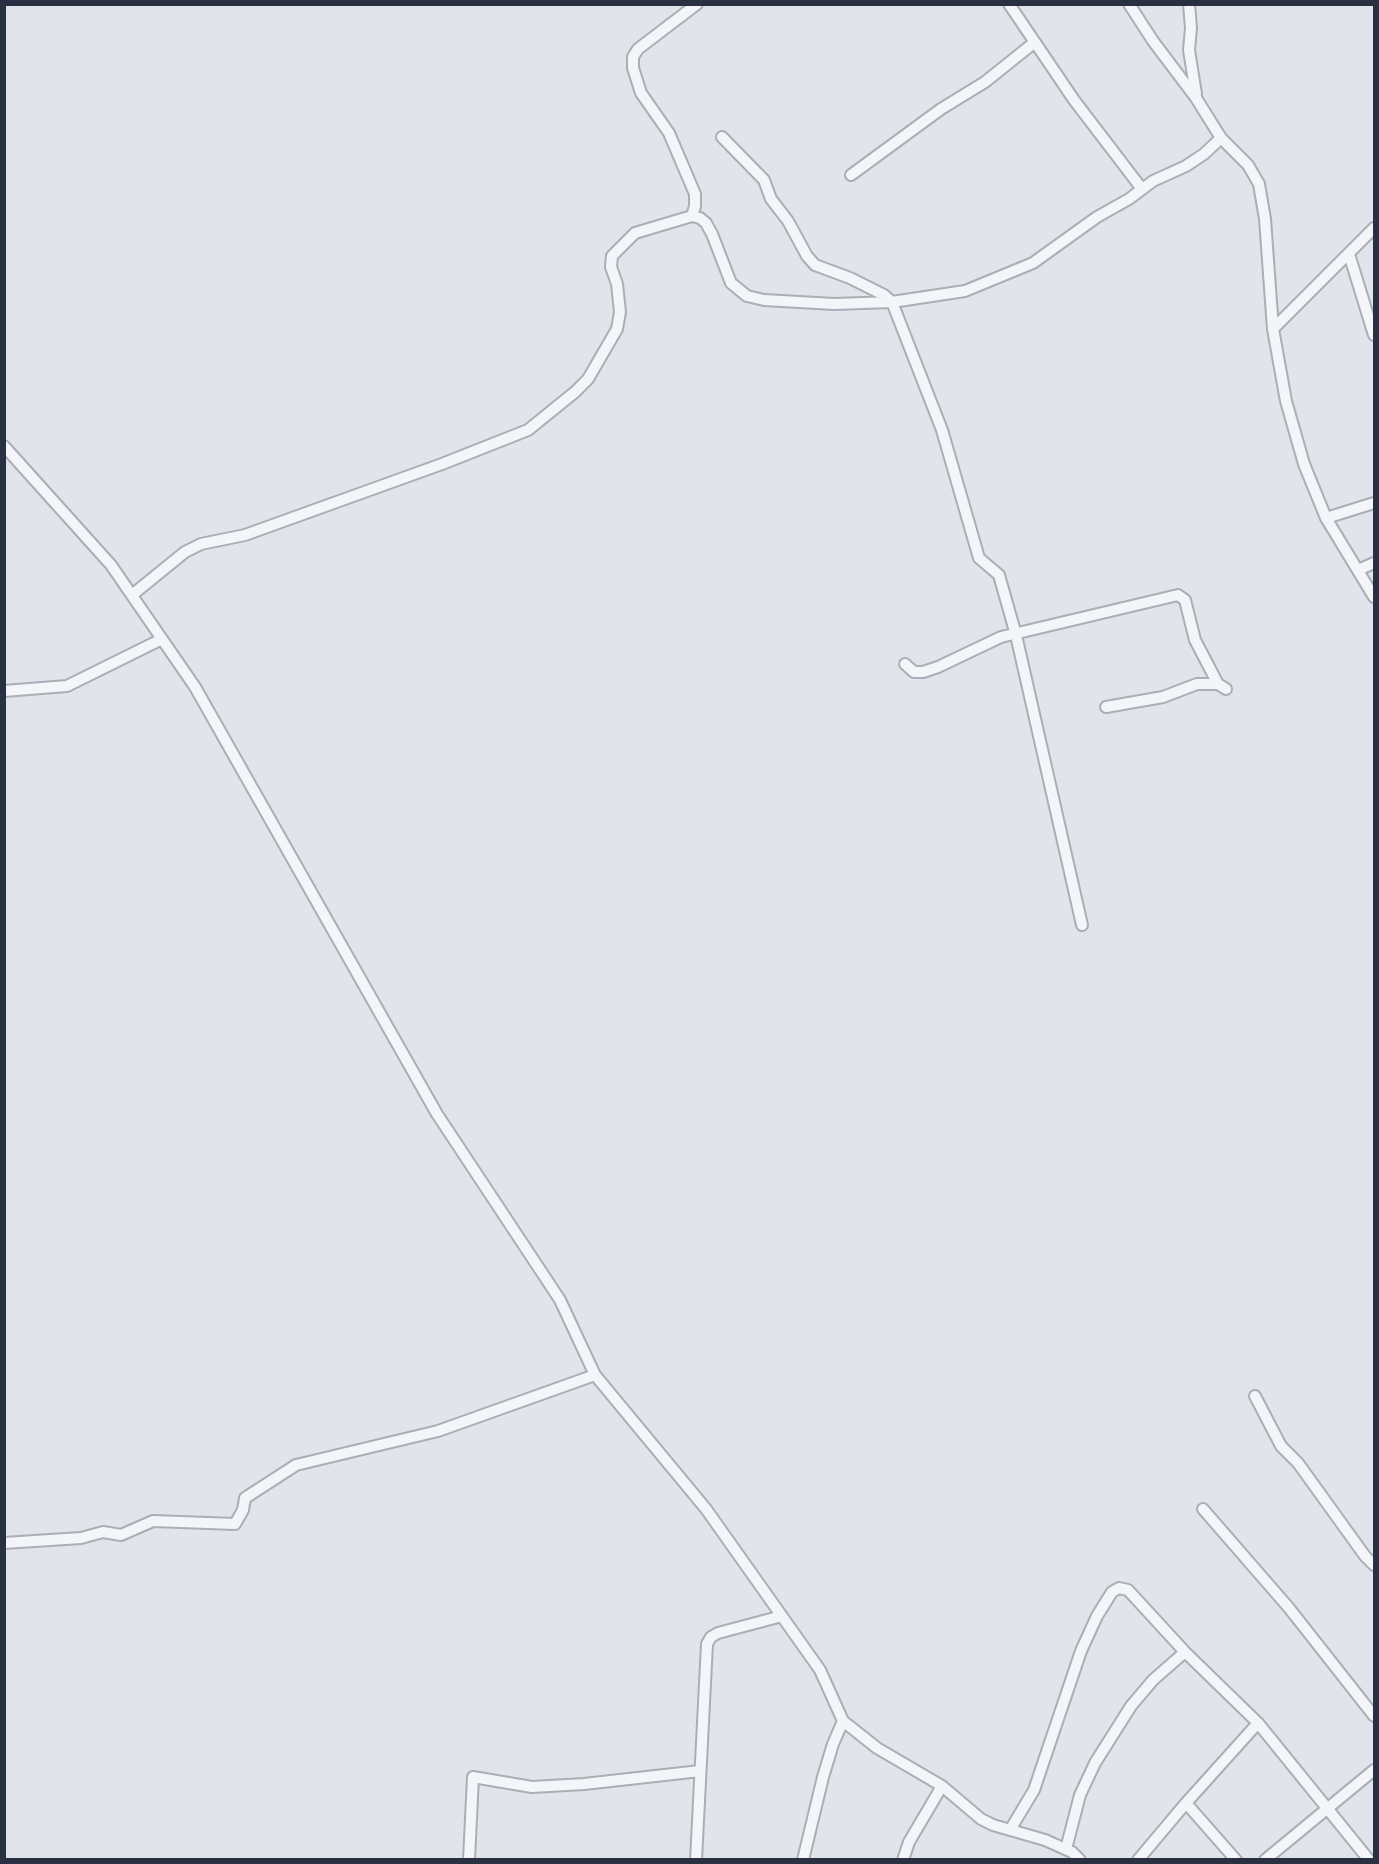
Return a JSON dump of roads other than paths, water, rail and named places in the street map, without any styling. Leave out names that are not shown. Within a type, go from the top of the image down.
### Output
[{"type":"street","points":[[692,216],[695,194],[669,133],[641,93],[633,68],[633,57],[638,49],[698,4]]},
{"type":"street","points":[[1009,4],[1074,100],[1142,189]]},
{"type":"street","points":[[1129,4],[1153,41],[1196,98],[1221,138],[1248,165],[1259,184],[1265,219],[1273,330],[1286,401],[1301,453],[1326,518],[1374,597]]},
{"type":"street","points":[[1189,4],[1191,28],[1189,50],[1196,98]]},
{"type":"street","points":[[851,175],[941,109],[986,82],[1035,42]]},
{"type":"street","points":[[722,137],[764,180],[771,199],[788,221],[807,256],[815,265],[850,278],[884,295],[892,302],[942,430],[979,558],[999,575],[1016,635],[1082,925]]},
{"type":"street","points":[[132,595],[185,552],[201,544],[245,535],[442,464],[528,430],[575,393],[588,379],[617,329],[620,312],[617,284],[611,267],[612,256],[635,233],[692,216],[700,218],[706,223],[731,283],[747,296],[764,300],[834,304],[892,302],[965,291],[1033,263],[1097,217],[1129,199],[1153,181],[1186,166],[1204,154],[1221,138]]},
{"type":"street","points":[[1273,330],[1374,228]]},
{"type":"street","points":[[1349,254],[1374,330]]},
{"type":"street","points":[[4,446],[111,565],[195,687],[437,1114],[560,1300],[595,1375],[706,1509],[820,1670],[843,1721],[877,1748],[942,1786],[981,1819],[993,1826],[1045,1840],[1066,1849],[1080,1860]]},
{"type":"street","points":[[1326,518],[1374,503]]},
{"type":"street","points":[[1358,570],[1374,563]]},
{"type":"street","points":[[905,664],[914,672],[923,672],[1001,637],[1178,595],[1185,600],[1195,640],[1222,686],[1197,684],[1163,697],[1106,707]]},
{"type":"street","points":[[4,691],[67,686],[162,639]]},
{"type":"street","points":[[4,1543],[81,1538],[103,1532],[121,1535],[153,1521],[235,1524],[243,1510],[245,1498],[296,1465],[438,1431],[595,1375]]},
{"type":"street","points":[[1255,1396],[1281,1446],[1298,1463],[1365,1556],[1374,1565]]},
{"type":"street","points":[[1203,1509],[1289,1608],[1374,1716]]},
{"type":"street","points":[[1010,1830],[1034,1790],[1081,1651],[1097,1616],[1112,1592],[1119,1588],[1128,1590],[1185,1652],[1258,1724],[1369,1860]]},
{"type":"street","points":[[696,1860],[706,1644],[718,1633],[782,1616]]},
{"type":"street","points":[[1066,1849],[1080,1795],[1095,1763],[1131,1706],[1153,1680],[1185,1652]]},
{"type":"street","points":[[803,1860],[823,1777],[843,1721]]},
{"type":"street","points":[[1138,1860],[1258,1724]]},
{"type":"street","points":[[1265,1860],[1374,1770]]},
{"type":"street","points":[[469,1860],[473,1777],[532,1787],[584,1784],[700,1771]]},
{"type":"street","points":[[903,1860],[909,1842],[942,1786]]},
{"type":"street","points":[[1186,1803],[1236,1860]]}]
